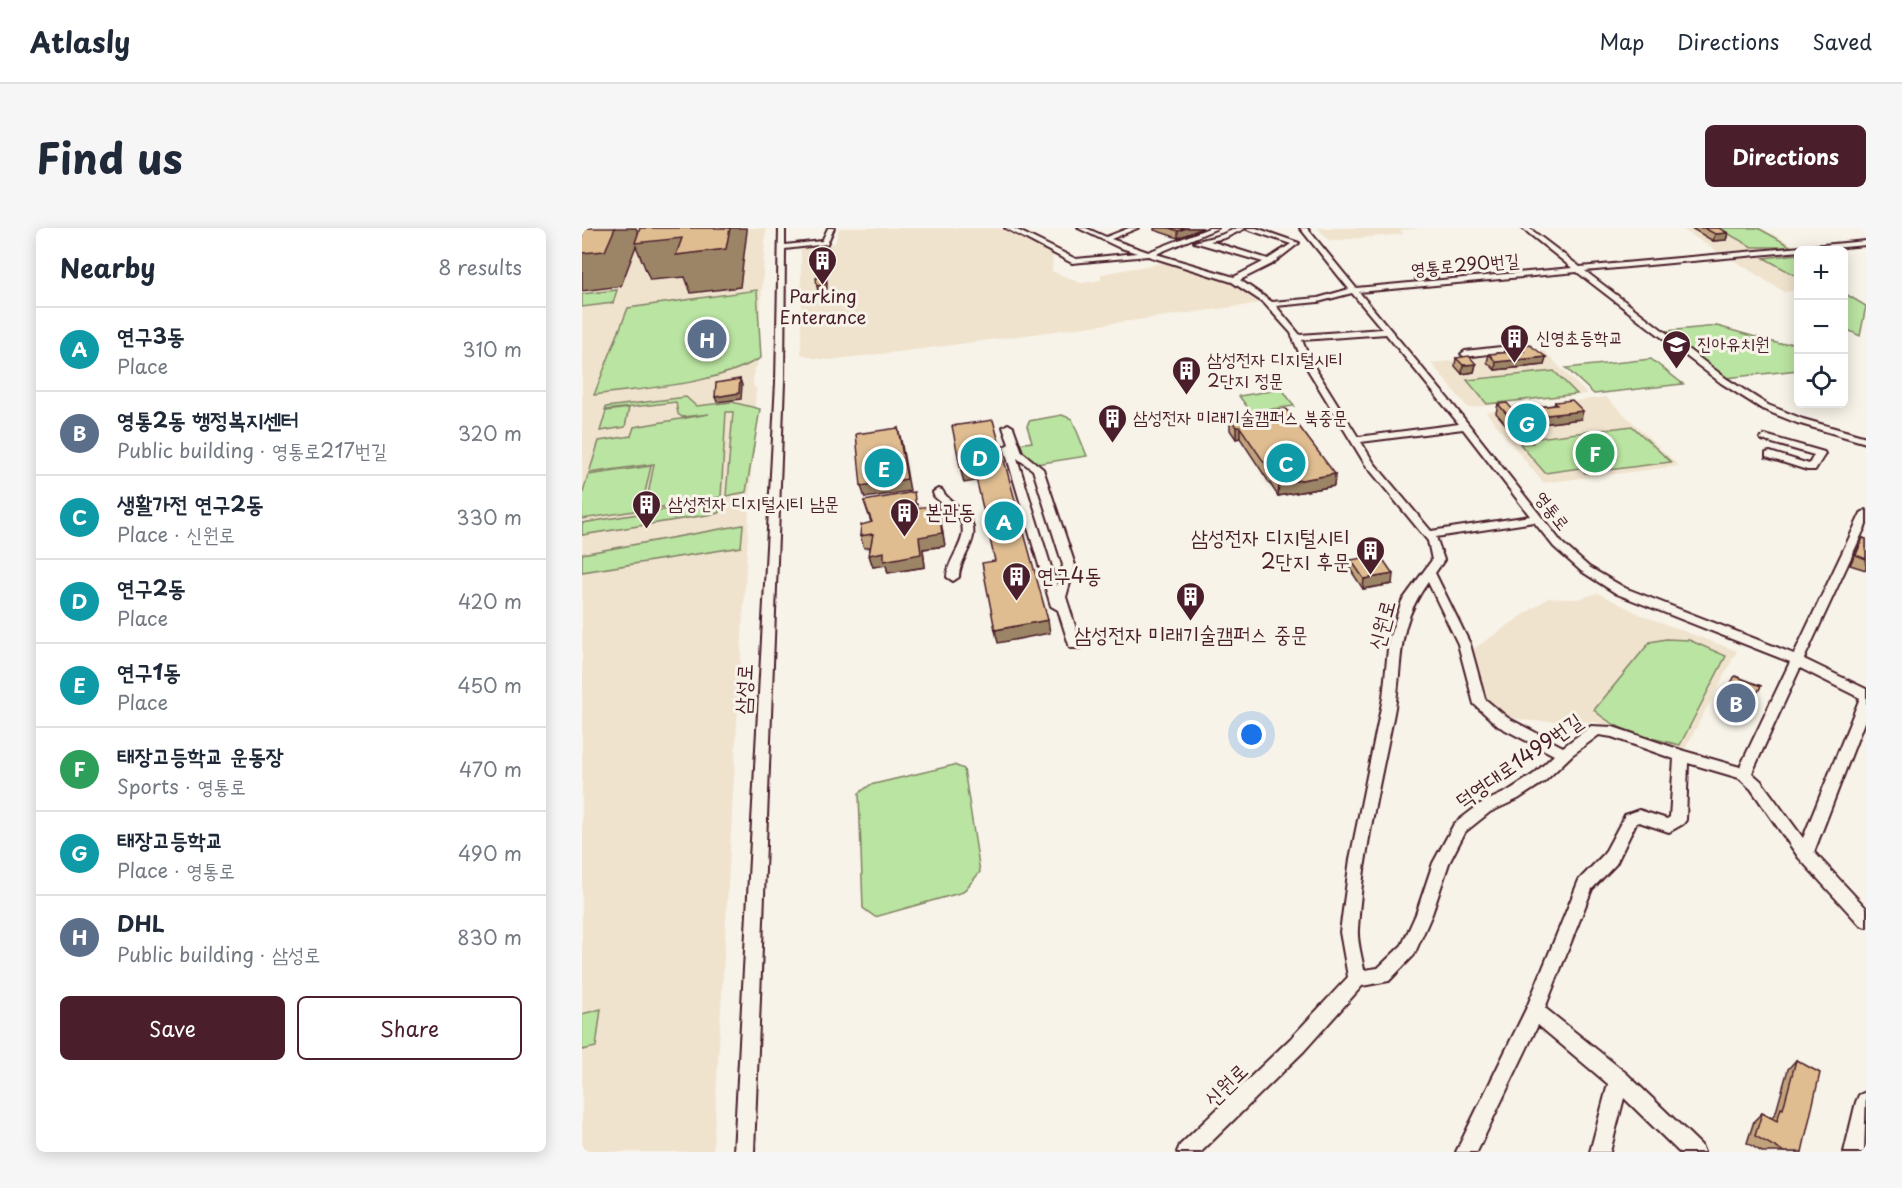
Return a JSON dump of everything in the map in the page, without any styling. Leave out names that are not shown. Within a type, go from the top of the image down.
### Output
[{"type":"street","name":"삼성로","points":[[744,1152],[780,382],[782,228]]},
{"type":"street","points":[[783,248],[825,243],[831,228]]},
{"type":"street","points":[[1008,228],[1078,261],[1154,255],[1201,240],[1223,237],[1244,228]]},
{"type":"street","name":"신원로","points":[[1081,228],[1106,239],[1235,280],[1285,318],[1295,332],[1306,360],[1355,440],[1377,473],[1433,540],[1438,560],[1408,601],[1395,639],[1390,699],[1358,859],[1349,932],[1356,979],[1297,1045],[1187,1152]]},
{"type":"street","points":[[1106,239],[1135,228]]},
{"type":"street","points":[[1154,255],[1215,228]]},
{"type":"street","points":[[1235,280],[1269,262],[1295,242],[1249,228]]},
{"type":"street","name":"영통로","points":[[1303,228],[1465,426],[1558,545],[1578,563],[1621,591],[1796,660],[1866,694]]},
{"type":"street","points":[[1525,228],[1724,381],[1765,407],[1800,421],[1866,440]]},
{"type":"street","points":[[1020,233],[1029,231]]},
{"type":"street","points":[[1192,238],[1269,262]]},
{"type":"street","name":"영통로290번길","points":[[1330,298],[1354,290],[1866,243]]},
{"type":"street","points":[[1382,280],[1434,276],[1427,268]]},
{"type":"street","points":[[1269,304],[1330,298],[1366,304]]},
{"type":"street","points":[[1297,338],[1388,331]]},
{"type":"street","points":[[1465,354],[1502,350]]},
{"type":"street","points":[[1355,440],[1465,426]]},
{"type":"street","points":[[1006,427],[1017,453],[1038,469],[1069,565],[1060,597],[1072,646],[1006,427]]},
{"type":"street","points":[[1765,438],[1820,454],[1810,468],[1770,455]]},
{"type":"street","points":[[938,492],[939,496],[962,513],[969,534],[964,550],[952,567],[953,577]]},
{"type":"street","points":[[1866,513],[1744,774],[1756,785],[1805,853],[1866,920]]},
{"type":"street","points":[[1428,535],[1537,518]]},
{"type":"street","points":[[1852,543],[1866,547]]},
{"type":"street","points":[[1429,573],[1464,644],[1479,701],[1503,722],[1565,754]]},
{"type":"street","points":[[1805,853],[1866,700]]},
{"type":"street","name":"덕영대로1499번길","points":[[1356,979],[1383,975],[1407,950],[1424,914],[1441,863],[1459,828],[1485,808],[1514,795],[1539,778],[1596,730],[1613,732],[1681,756],[1744,774]]},
{"type":"street","points":[[1466,1152],[1535,1011],[1586,885],[1610,859],[1630,819],[1639,816],[1670,826],[1678,820],[1681,756]]},
{"type":"street","points":[[1535,1011],[1618,1080],[1694,1152]]},
{"type":"street","points":[[1600,1152],[1618,1080]]},
{"type":"street","points":[[1854,1152],[1866,1102]]},
{"type":"shaded area","points":[[582,228],[766,228],[757,366],[754,370],[753,386],[756,388],[713,1152],[582,1152]]},
{"type":"shaded area","points":[[839,228],[1000,228],[1053,255],[1052,271],[1081,283],[1101,280],[1101,274],[1168,262],[1230,281],[1259,302],[915,350],[829,360],[813,358],[801,354],[801,246],[835,243]]},
{"type":"shaded area","points":[[1318,228],[1421,228],[1400,230],[1404,234],[1329,241]]},
{"type":"shaded area","points":[[1680,228],[1761,228],[1795,246],[1794,247],[1723,255]]},
{"type":"shaded area","points":[[1794,253],[1794,291],[1784,292],[1730,258]]},
{"type":"shaded area","points":[[1544,351],[1587,394],[1468,408],[1431,363]]},
{"type":"shaded area","points":[[1606,397],[1679,466],[1543,483],[1486,412]]},
{"type":"shaded area","points":[[1598,593],[1641,615],[1737,651],[1684,751],[1638,738],[1595,722],[1529,721],[1495,714],[1479,688],[1471,664],[1472,650],[1548,598],[1577,599]]},
{"type":"green space","points":[[1718,228],[1758,228],[1792,247],[1752,247]]},
{"type":"green space","points":[[1794,254],[1794,275],[1764,258]]},
{"type":"green space","points":[[617,290],[613,303],[582,307],[582,294]]},
{"type":"green space","points":[[757,290],[761,358],[742,367],[701,380],[594,395],[628,308]]},
{"type":"green space","points":[[1848,295],[1866,306],[1860,336],[1848,330]]},
{"type":"green space","points":[[1717,326],[1780,344],[1794,342],[1794,370],[1726,378],[1665,331]]},
{"type":"green space","points":[[1651,359],[1683,384],[1594,394],[1566,368]]},
{"type":"green space","points":[[1554,371],[1577,394],[1487,404],[1467,380]]},
{"type":"green space","points":[[1282,389],[1294,406],[1251,412],[1239,396]]},
{"type":"green space","points":[[686,397],[696,406],[732,402],[760,409],[746,492],[726,496],[733,412],[726,412],[721,497],[645,510],[654,464],[589,473],[599,441],[631,436],[634,427],[709,414],[682,417],[678,414],[676,402],[605,410],[606,407]]},
{"type":"green space","points":[[629,408],[625,427],[600,431],[606,411]]},
{"type":"green space","points":[[1062,415],[1072,419],[1087,456],[1036,464],[1021,453],[1017,444],[1032,442],[1027,426],[1029,421]]},
{"type":"green space","points":[[1632,426],[1671,462],[1585,473],[1580,468],[1545,473],[1520,444],[1533,443],[1530,439]]},
{"type":"green space","points":[[651,466],[641,510],[582,519],[582,496],[588,475]]},
{"type":"green space","points":[[719,501],[719,513],[582,535],[582,523]]},
{"type":"green space","points":[[743,525],[741,547],[582,572],[582,554]]},
{"type":"green space","points":[[1666,639],[1689,640],[1726,656],[1680,745],[1623,729],[1594,710],[1650,642]]},
{"type":"green space","points":[[954,765],[964,769],[980,872],[963,892],[875,917],[863,908],[859,793],[870,785]]},
{"type":"green space","points":[[601,1009],[596,1047],[582,1050],[582,1014]]},
{"type":"building","points":[[582,228],[615,228],[605,251],[582,253]]},
{"type":"building","points":[[640,228],[730,228],[726,249],[676,255],[682,238],[635,243]]},
{"type":"building","points":[[1169,228],[1186,228],[1178,231]]},
{"type":"building","points":[[1704,228],[1719,228],[1728,233],[1715,234]]},
{"type":"building","points":[[826,277],[826,284],[817,286],[816,278]]},
{"type":"building","points":[[1530,345],[1546,357],[1496,362],[1489,354],[1524,351],[1520,346]]},
{"type":"building","points":[[1469,356],[1476,364],[1463,365],[1456,358]]},
{"type":"building","points":[[740,379],[739,393],[715,397],[716,383]]},
{"type":"building","points":[[1572,400],[1583,411],[1511,419],[1498,404],[1507,403],[1513,410],[1557,405],[1555,402]]},
{"type":"building","points":[[1286,409],[1335,474],[1279,484],[1240,427],[1236,427],[1230,418]]},
{"type":"building","points":[[993,420],[1048,620],[995,630],[982,563],[995,561],[974,469],[961,471],[952,426]]},
{"type":"building","points":[[898,428],[907,479],[861,486],[856,434]]},
{"type":"building","name":"본관동","points":[[914,492],[916,508],[938,505],[942,533],[919,537],[921,554],[884,561],[884,552],[869,555],[873,534],[860,536],[861,525],[872,522],[864,501]]},
{"type":"building","points":[[1863,538],[1866,539],[1866,559],[1856,555]]},
{"type":"building","points":[[1380,555],[1393,574],[1364,579],[1351,560]]},
{"type":"building","points":[[1735,676],[1761,686],[1751,704],[1725,694]]},
{"type":"building","points":[[1796,1060],[1820,1073],[1802,1152],[1784,1152],[1755,1136],[1762,1113],[1777,1121],[1781,1108],[1783,1109]]},
{"type":"place","name":"Parking Enterance","points":[[823,286]]},
{"type":"place","name":"DHL","points":[[707,339]]},
{"type":"place","name":"신영초등학교","points":[[1515,364]]},
{"type":"place","name":"진아유치원","points":[[1676,370]]},
{"type":"place","name":"삼성전자 디지털시티 2단지 정문","points":[[1186,396]]},
{"type":"place","name":"태장고등학교","points":[[1527,423]]},
{"type":"place","name":"삼성전자 미래기술캠퍼스 북중문","points":[[1112,444]]},
{"type":"place","name":"태장고등학교 운동장","points":[[1595,453]]},
{"type":"place","name":"연구2동","points":[[980,457]]},
{"type":"place","name":"생활가전 연구2동","points":[[1286,463]]},
{"type":"place","name":"연구1동","points":[[884,468]]},
{"type":"place","name":"연구3동","points":[[1004,521]]},
{"type":"place","name":"삼성전자 디지털시티 남문","points":[[647,530]]},
{"type":"place","name":"본관동","points":[[904,538]]},
{"type":"place","name":"삼성전자 디지털시티 2단지 후문","points":[[1371,576]]},
{"type":"place","name":"연구4동","points":[[1016,602]]},
{"type":"place","name":"삼성전자 미래기술캠퍼스 중문","points":[[1191,622]]},
{"type":"place","name":"영통2동 행정복지센터","points":[[1736,703]]}]
